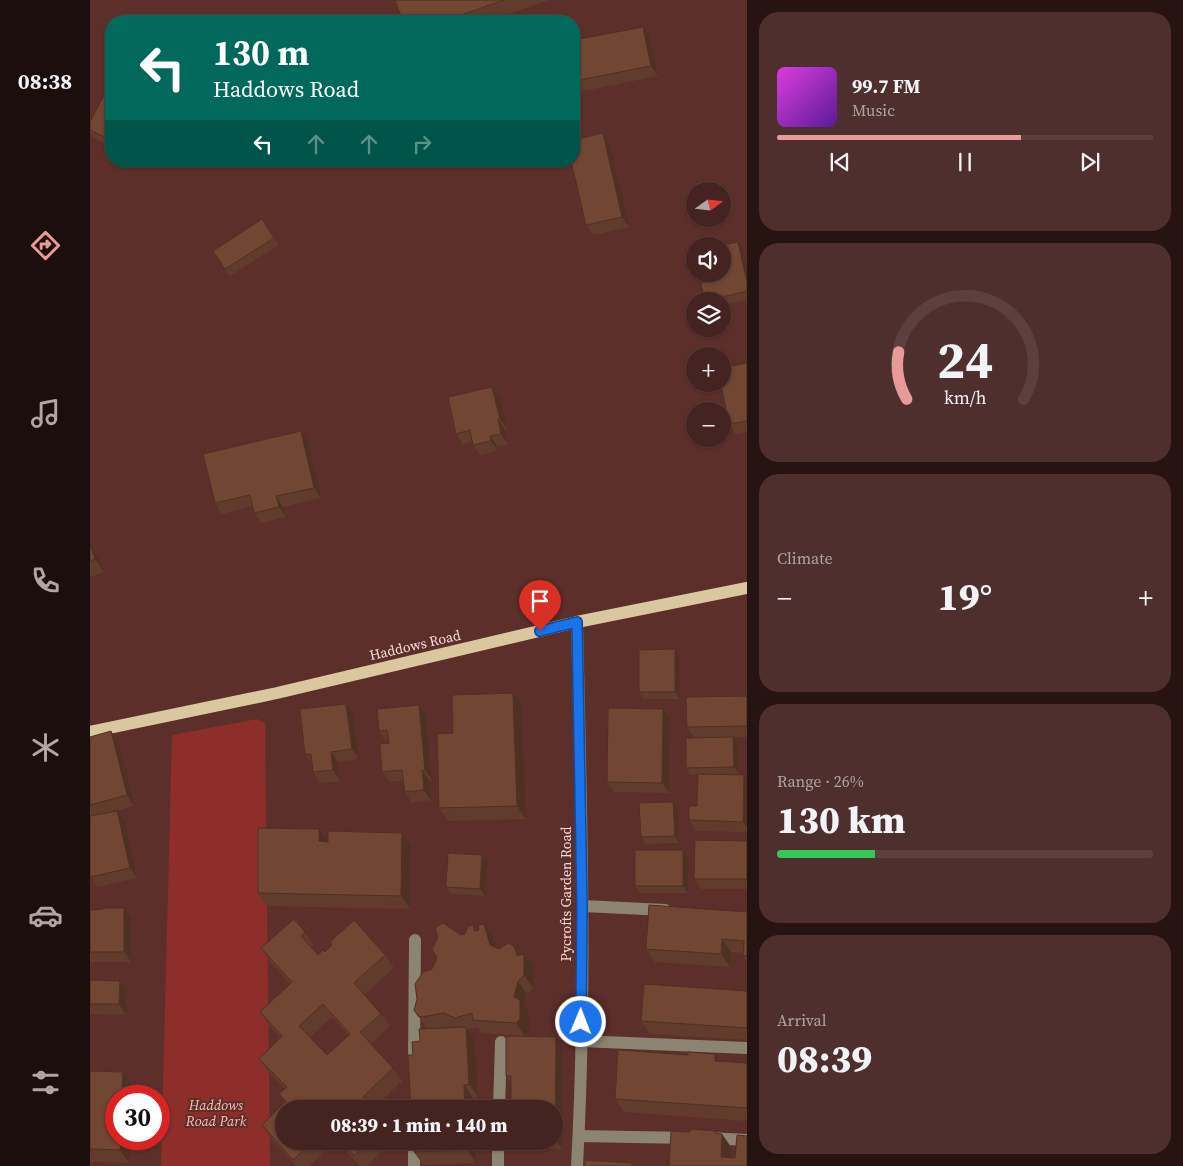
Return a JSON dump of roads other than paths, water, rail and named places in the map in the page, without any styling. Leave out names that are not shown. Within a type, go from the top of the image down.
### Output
[{"type":"main road","name":"Haddows Road","points":[[90,732],[278,693],[577,622],[747,588]]},
{"type":"street","name":"Pycrofts Garden Road","points":[[577,622],[582,906],[577,1166]]},
{"type":"street","points":[[582,906],[680,911]]},
{"type":"street","points":[[414,1069],[415,940]]},
{"type":"street","points":[[580,1041],[747,1048]]},
{"type":"street","points":[[499,1100],[501,1042]]},
{"type":"street","points":[[579,1136],[747,1140]]},
{"type":"street","points":[[414,1150],[414,1166]]},
{"type":"street","points":[[498,1150],[498,1166]]},
{"type":"park label","name":"Haddows Road Park","points":[[216,1114]]}]
